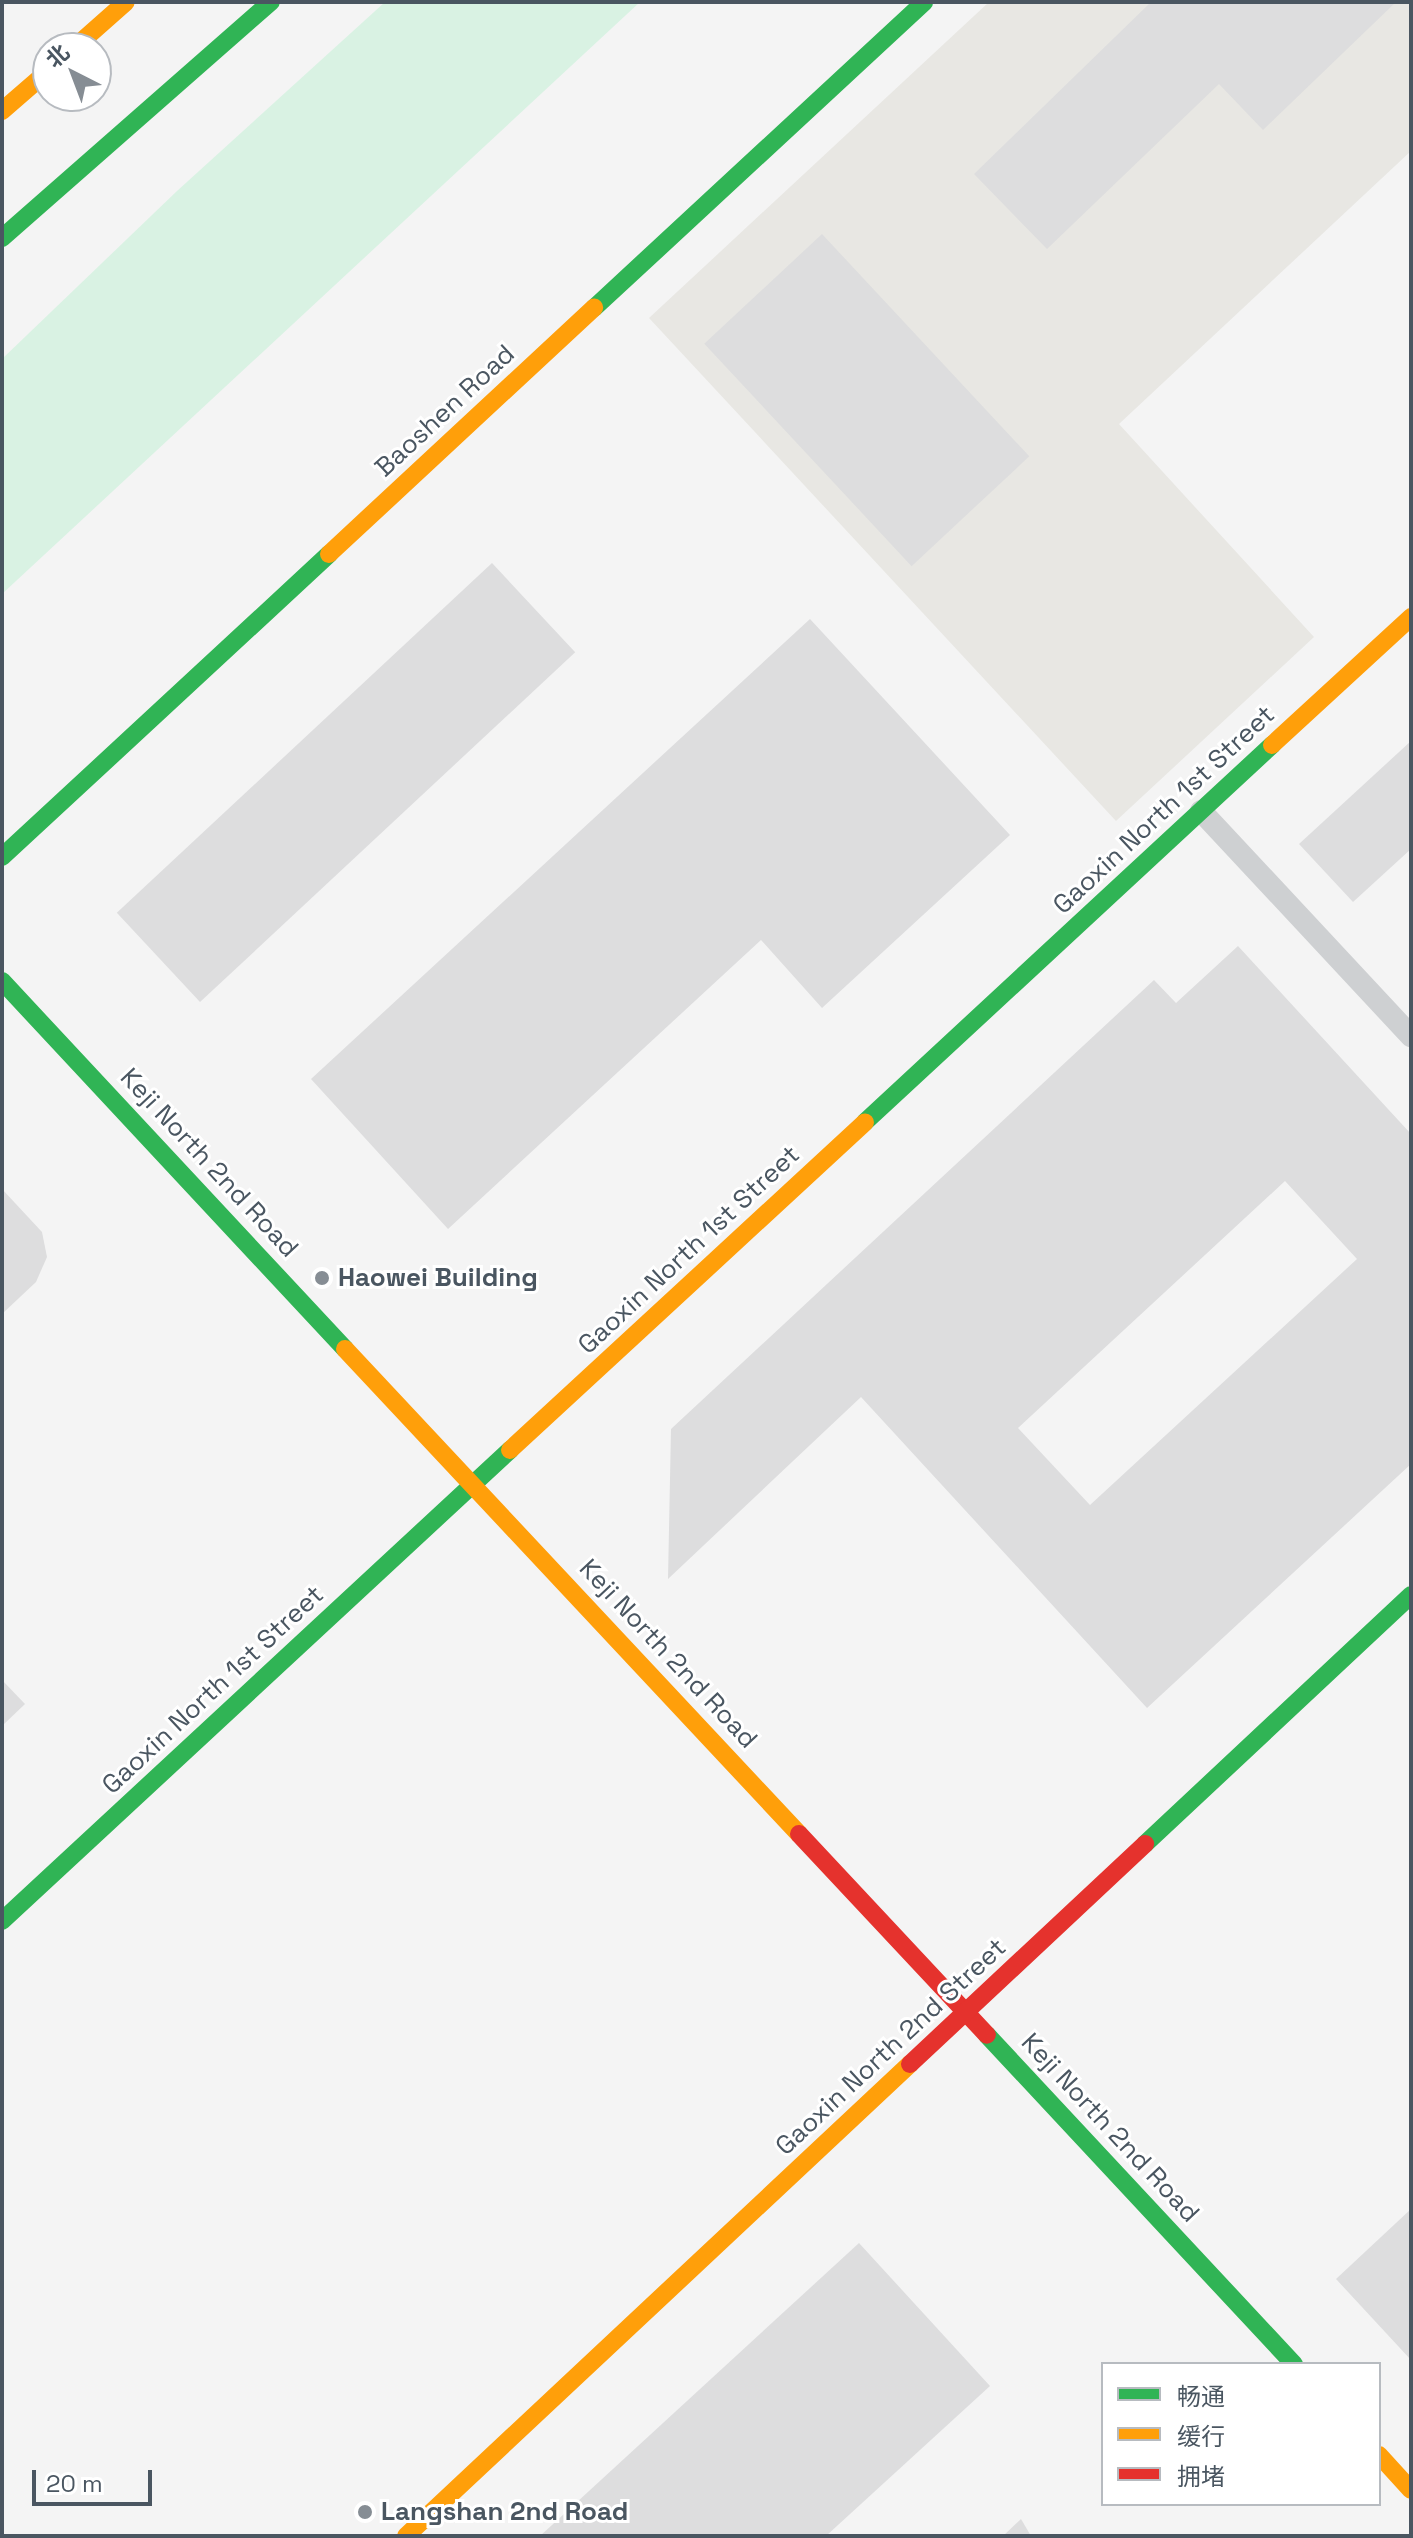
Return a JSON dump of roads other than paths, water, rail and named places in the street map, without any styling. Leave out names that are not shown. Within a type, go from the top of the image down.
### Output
[{"type":"main road","points":[[92,32],[126,2]]},
{"type":"main road","points":[[2,238],[271,2]]},
{"type":"main road","name":"Baoshen Road","points":[[2,857],[924,2]]},
{"type":"main road","points":[[2,111],[32,85]]},
{"type":"main road","name":"Gaoxin North 1st Street","points":[[2,1921],[1411,617]]},
{"type":"main road","name":"Keji North 2nd Road","points":[[2,981],[1292,2362]]},
{"type":"main road","name":"Gaoxin North 2nd Street","points":[[406,2536],[1411,1595]]},
{"type":"main road","points":[[1381,2457],[1411,2490]]},
{"type":"lane","points":[[1201,811],[1411,1036]]},
{"type":"place","name":"Haowei Building","points":[[322,1278]]},
{"type":"place","name":"Langshan 2nd Road","points":[[365,2512]]}]
